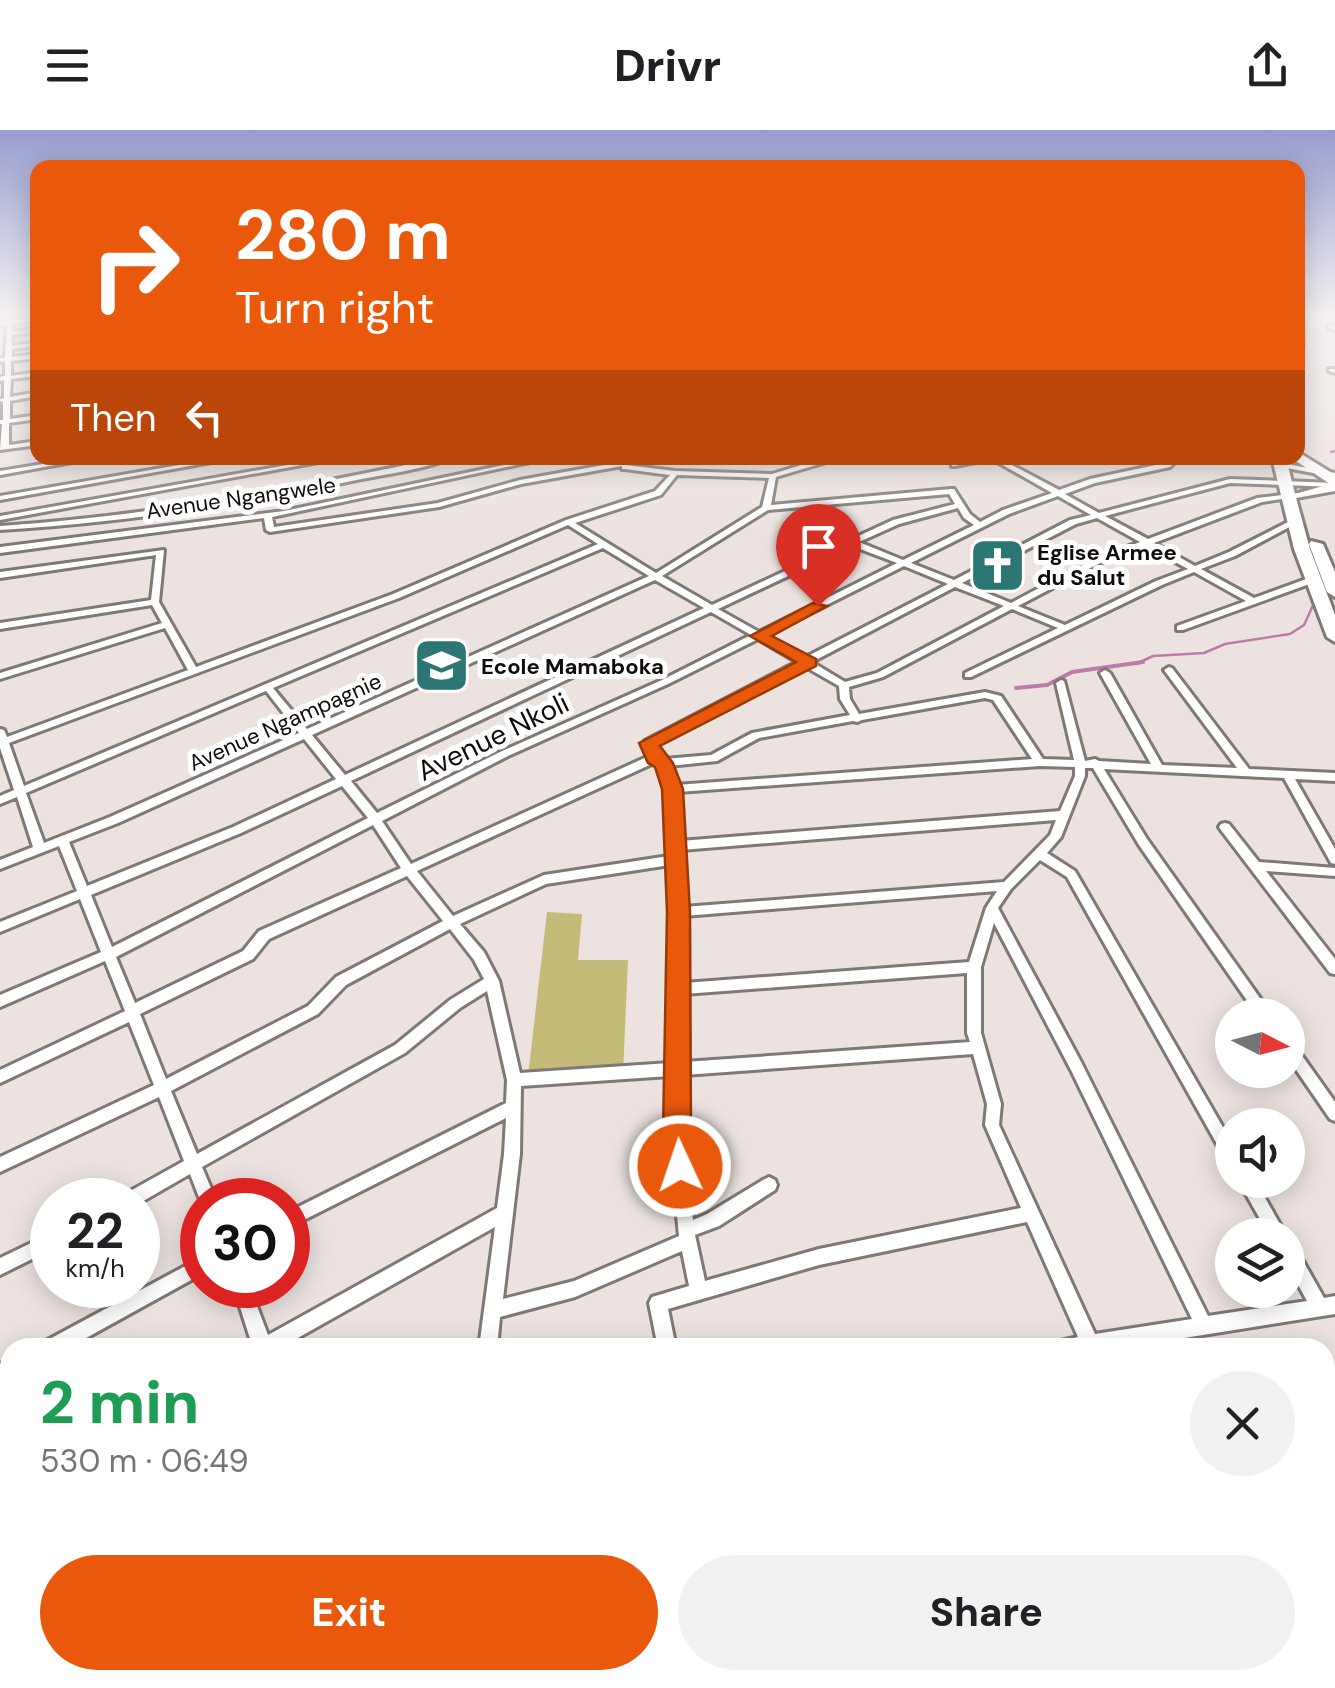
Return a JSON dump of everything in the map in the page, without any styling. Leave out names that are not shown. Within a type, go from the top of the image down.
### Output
[{"type":"highway","points":[[1290,465],[1294,521],[1335,638]]},
{"type":"highway","points":[[1300,465],[1333,480]]},
{"type":"highway","points":[[1292,489],[1333,480]]},
{"type":"highway","points":[[1292,489],[1335,592]]},
{"type":"street","points":[[30,395],[4,399],[2,448],[30,443]]},
{"type":"street","points":[[4,422],[30,419]]},
{"type":"street","points":[[0,472],[45,465]]},
{"type":"street","points":[[0,498],[190,465]]},
{"type":"street","points":[[0,518],[297,465]]},
{"type":"street","points":[[0,528],[55,525],[290,494],[416,465]]},
{"type":"street","name":"Avenue Ngangwele","points":[[0,550],[268,515],[510,465]]},
{"type":"street","points":[[268,515],[268,530],[440,505],[520,482],[613,465],[675,473],[773,476],[805,465]]},
{"type":"street","points":[[1006,465],[1254,602]]},
{"type":"street","name":"Avenue Nkoli","points":[[0,1001],[110,954],[504,754],[759,636],[980,525],[1058,492],[1166,465]]},
{"type":"street","points":[[40,850],[23,790],[1,739],[396,596],[569,522],[658,493],[675,473]]},
{"type":"street","points":[[773,476],[766,508],[948,490],[980,525]]},
{"type":"street","points":[[698,1289],[687,1236],[677,1132],[678,912],[672,789],[649,747],[652,740],[810,662],[1064,526],[1212,483],[1292,489]]},
{"type":"street","points":[[569,522],[844,684],[880,675],[1076,570],[1292,489]]},
{"type":"street","points":[[0,928],[236,830],[896,522],[959,505]]},
{"type":"street","name":"Avenue Ngampagnie","points":[[0,865],[63,842],[306,736],[656,576],[766,508]]},
{"type":"street","points":[[968,676],[1294,521]]},
{"type":"street","points":[[811,526],[1066,628]]},
{"type":"street","points":[[0,800],[603,545]]},
{"type":"street","points":[[0,575],[158,551],[162,554],[155,602],[192,669]]},
{"type":"street","points":[[1180,628],[1312,580]]},
{"type":"street","points":[[0,626],[155,602]]},
{"type":"street","points":[[0,676],[165,625]]},
{"type":"street","points":[[1170,670],[1245,772]]},
{"type":"street","points":[[1104,673],[1158,767]]},
{"type":"street","points":[[1061,683],[1088,763],[1253,998]]},
{"type":"street","points":[[844,684],[846,699],[857,719]]},
{"type":"street","points":[[268,688],[480,956],[492,981],[514,1080],[514,1106],[489,1338]]},
{"type":"street","points":[[0,1077],[248,956],[264,935],[659,760],[713,758],[756,734],[991,694],[1040,762]]},
{"type":"street","points":[[672,789],[1040,762],[1335,777]]},
{"type":"street","points":[[1088,763],[1056,837],[1007,886],[992,908],[974,967],[972,1012],[994,1104],[992,1125],[1088,1338]]},
{"type":"street","points":[[1287,774],[1335,860]]},
{"type":"street","points":[[0,1165],[163,1088],[312,1010],[341,981],[452,922],[544,880],[674,853],[1065,815]]},
{"type":"street","points":[[1224,826],[1335,969]]},
{"type":"street","points":[[63,842],[199,1178]]},
{"type":"street","points":[[1041,855],[1071,874],[1215,1127]]},
{"type":"street","points":[[1255,866],[1335,872]]},
{"type":"street","points":[[678,912],[1007,886]]},
{"type":"street","points":[[992,908],[1076,1066],[1203,1324]]},
{"type":"street","points":[[679,989],[974,967]]},
{"type":"street","points":[[160,1183],[400,1048],[492,981]]},
{"type":"street","points":[[514,1080],[978,1048]]},
{"type":"street","points":[[1305,1071],[1335,1114]]},
{"type":"street","points":[[310,1209],[514,1106]]},
{"type":"street","points":[[493,1310],[576,1289],[687,1236],[769,1185]]},
{"type":"street","points":[[279,1338],[504,1214]]},
{"type":"street","points":[[664,1338],[658,1303],[698,1289],[819,1257],[1029,1214]]},
{"type":"street","points":[[0,1267],[30,1253]]},
{"type":"street","points":[[1128,1338],[1328,1306],[1305,1274]]},
{"type":"street","points":[[68,1338],[180,1276]]},
{"type":"street","points":[[249,1308],[260,1338]]},
{"type":"street","points":[[0,1520],[0,1599]]},
{"type":"shaded area","points":[[547,912],[582,914],[578,960],[628,960],[623,1074],[528,1076]]},
{"type":"waterway","points":[[1331,452],[1335,451]]},
{"type":"waterway","points":[[1139,663],[1153,656],[1204,653],[1225,644],[1290,634],[1304,625],[1315,601]]},
{"type":"waterway","points":[[1016,688],[1047,685],[1072,672],[1139,663]]},
{"type":"place","name":"Eglise Armee du Salut","points":[[998,565]]},
{"type":"place","name":"Ecole Mamaboka","points":[[442,666]]},
{"type":"route","points":[[680,1166],[678,912],[672,789],[664,763],[655,758],[649,743],[810,662],[759,636],[818,606]]}]
